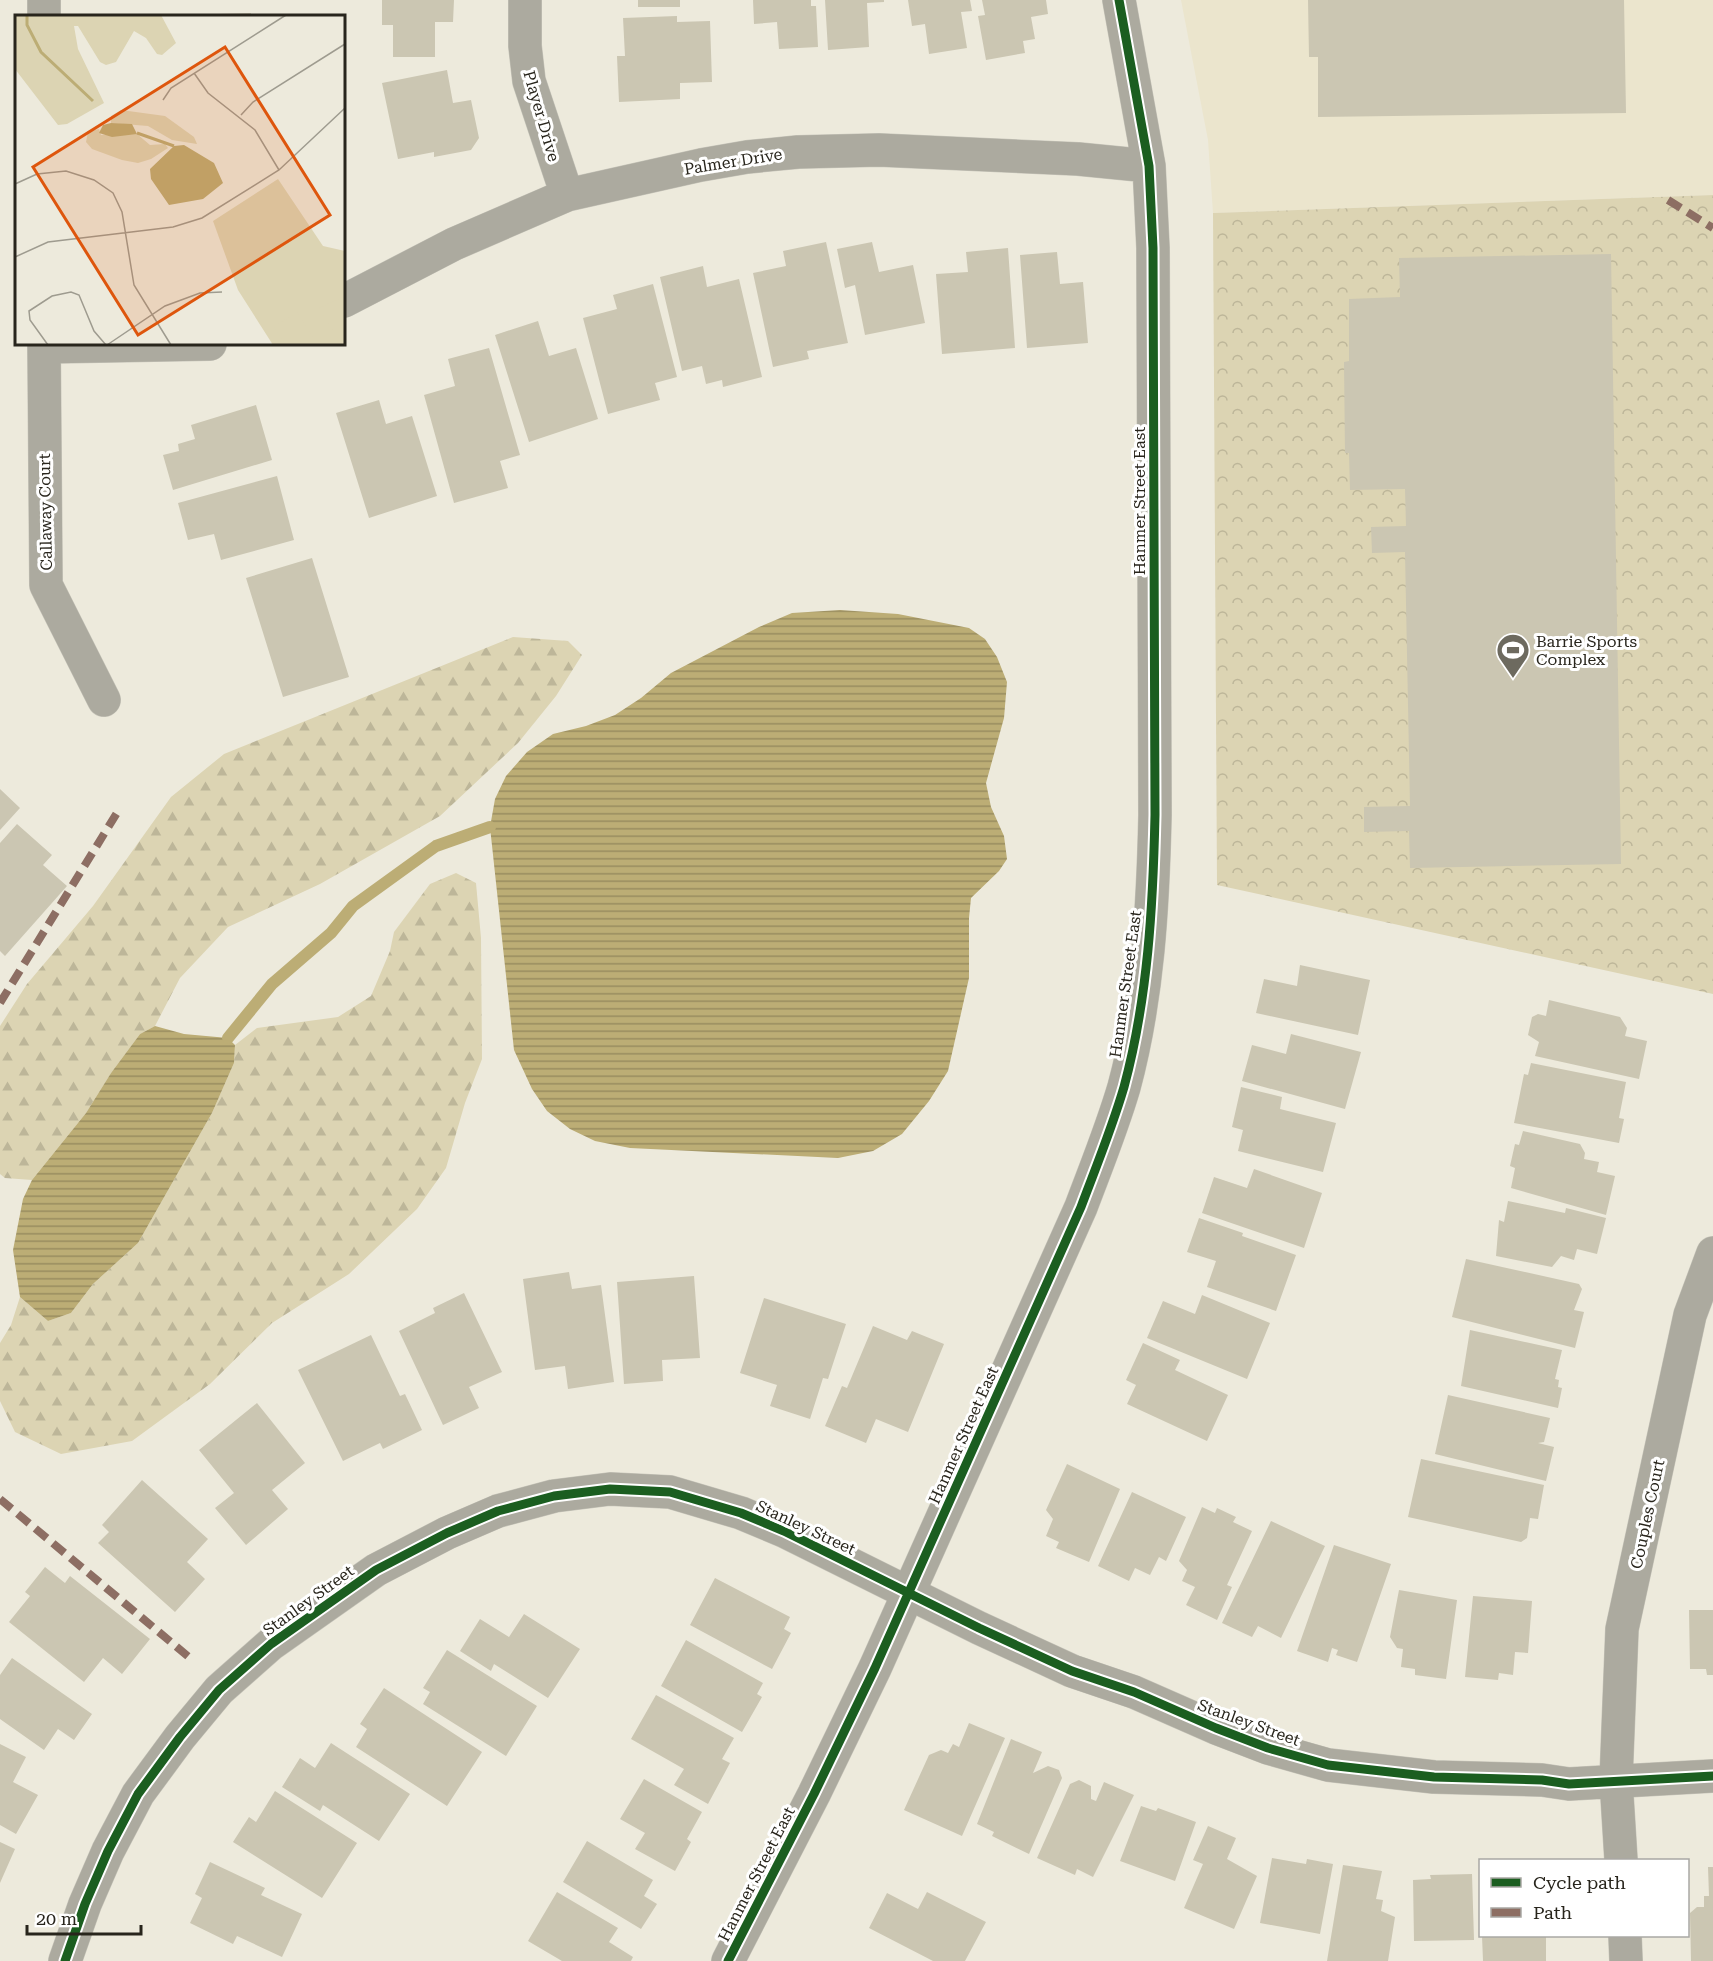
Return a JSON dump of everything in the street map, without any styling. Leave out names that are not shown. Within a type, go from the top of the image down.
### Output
[{"type":"street","name":"Player Drive","points":[[525,0],[525,46],[530,81],[567,195]]},
{"type":"street","name":"Hanmer Street East","points":[[728,1961],[814,1794],[875,1668],[1081,1207],[1121,1096],[1137,1029],[1148,954],[1153,896],[1154,248],[1149,166],[1119,0]]},
{"type":"street","name":"Palmer Drive","points":[[345,300],[454,244],[567,195],[747,157],[798,152],[902,151],[1078,159],[1149,166]]},
{"type":"street","name":"Callaway Court","points":[[44,345],[46,585],[104,700]]},
{"type":"street","name":"Couples Court","points":[[1620,1859],[1616,1780],[1622,1629],[1690,1315],[1713,1253]]},
{"type":"street","name":"Stanley Street","points":[[65,1961],[85,1904],[108,1851],[138,1794],[180,1737],[219,1690],[271,1644],[376,1570],[447,1533],[498,1511],[555,1496],[610,1489],[670,1492],[741,1513],[784,1531],[979,1628],[1072,1671],[1134,1692],[1268,1748],[1328,1765],[1434,1777],[1542,1780],[1569,1784],[1713,1776]]},
{"type":"street","points":[[1625,1937],[1626,1961]]},
{"type":"shaded area","points":[[1181,0],[1713,0],[1713,195],[1213,213],[1208,140]]},
{"type":"shaded area","points":[[840,610],[898,614],[969,628],[985,639],[997,657],[1007,682],[1004,718],[986,783],[991,807],[1004,836],[1007,859],[999,871],[971,898],[969,978],[948,1071],[929,1101],[902,1134],[873,1151],[838,1158],[630,1148],[595,1141],[570,1129],[547,1111],[532,1089],[514,1050],[490,827],[495,799],[506,776],[527,752],[553,734],[586,726],[615,715],[641,698],[671,673],[759,627],[792,613]]},
{"type":"shaded area","points":[[155,1026],[184,1034],[228,1038],[235,1045],[234,1063],[212,1113],[138,1243],[93,1284],[71,1313],[48,1321],[20,1297],[13,1250],[23,1199],[32,1180],[86,1113],[111,1073],[140,1034]]},
{"type":"green space","points":[[1713,195],[1713,994],[1217,885],[1213,213]]},
{"type":"green space","points":[[513,637],[568,641],[582,655],[556,696],[518,743],[440,816],[320,884],[228,927],[180,978],[155,1026],[140,1034],[111,1073],[86,1113],[32,1180],[5,1178],[0,1174],[0,1026],[27,984],[93,906],[171,797],[224,754]]},
{"type":"green space","points":[[456,873],[476,883],[481,938],[482,1059],[465,1103],[446,1168],[417,1209],[349,1274],[272,1323],[210,1384],[132,1441],[61,1454],[15,1432],[0,1401],[0,1343],[11,1325],[20,1297],[48,1321],[71,1313],[93,1284],[138,1243],[212,1113],[234,1063],[235,1045],[257,1028],[338,1017],[371,996],[390,951],[394,932],[430,884]]},
{"type":"building","points":[[382,0],[454,0],[453,22],[435,22],[435,57],[393,57],[393,25],[382,25]]},
{"type":"building","points":[[638,0],[680,0],[680,7],[638,7]]},
{"type":"building","points":[[753,0],[811,0],[811,6],[816,6],[818,47],[779,49],[777,22],[754,24]]},
{"type":"building","points":[[825,0],[884,0],[884,2],[867,3],[869,47],[828,50]]},
{"type":"building","points":[[908,0],[970,0],[972,11],[961,12],[967,48],[929,54],[925,24],[912,26]]},
{"type":"building","points":[[982,0],[1046,0],[1048,14],[1031,17],[1035,39],[1023,41],[1025,53],[986,60],[978,16],[985,15]]},
{"type":"building","points":[[1308,0],[1624,0],[1626,113],[1318,117],[1318,57],[1309,57]]},
{"type":"building","points":[[251,13],[251,15],[186,15]]},
{"type":"building","points":[[677,16],[677,22],[710,21],[712,82],[680,83],[680,99],[619,102],[617,56],[625,56],[623,18]]},
{"type":"building","points":[[447,70],[453,103],[471,100],[479,138],[471,150],[434,157],[434,152],[398,159],[382,83]]},
{"type":"building","points":[[826,242],[848,343],[807,351],[809,359],[773,367],[753,273],[786,266],[783,251]]},
{"type":"building","points":[[872,242],[879,272],[913,265],[925,323],[865,335],[855,285],[845,288],[837,249]]},
{"type":"building","points":[[1008,248],[1015,348],[942,354],[936,274],[968,272],[966,252]]},
{"type":"building","points":[[1057,252],[1060,284],[1083,282],[1088,343],[1027,348],[1020,255]]},
{"type":"building","name":"Barrie Sports Complex","points":[[1611,254],[1621,864],[1410,868],[1409,831],[1364,832],[1364,807],[1410,806],[1405,552],[1372,553],[1371,527],[1406,526],[1405,489],[1350,490],[1349,453],[1345,453],[1344,362],[1349,361],[1349,299],[1400,297],[1399,258]]},
{"type":"building","points":[[703,266],[707,287],[739,279],[762,377],[723,387],[722,380],[706,384],[702,366],[682,371],[660,277]]},
{"type":"building","points":[[653,284],[677,377],[655,383],[660,400],[608,414],[583,318],[617,309],[613,295]]},
{"type":"building","points":[[538,321],[549,356],[576,348],[598,419],[529,442],[495,335]]},
{"type":"building","points":[[489,348],[520,455],[500,461],[508,488],[454,503],[424,395],[455,386],[448,359]]},
{"type":"building","points":[[379,400],[386,424],[412,416],[437,496],[369,518],[336,413]]},
{"type":"building","points":[[256,405],[272,460],[173,490],[163,455],[179,451],[178,444],[195,439],[191,425]]},
{"type":"building","points":[[277,476],[294,540],[221,560],[214,534],[188,540],[178,503]]},
{"type":"building","points":[[312,558],[349,677],[283,697],[246,578]]},
{"type":"building","points":[[0,789],[20,808],[0,830]]},
{"type":"building","points":[[17,824],[52,855],[43,865],[67,886],[5,956],[0,951],[0,843]]},
{"type":"building","points":[[1300,965],[1370,980],[1358,1035],[1256,1013],[1264,979],[1297,986]]},
{"type":"building","points":[[1549,1000],[1620,1017],[1627,1028],[1625,1036],[1647,1041],[1639,1079],[1535,1056],[1539,1042],[1528,1035],[1532,1017],[1538,1014],[1546,1016]]},
{"type":"building","points":[[1291,1034],[1361,1052],[1345,1109],[1242,1081],[1252,1045],[1286,1054]]},
{"type":"building","points":[[1531,1063],[1626,1082],[1619,1118],[1624,1119],[1619,1143],[1514,1123],[1524,1074],[1528,1075]]},
{"type":"building","points":[[1241,1087],[1282,1097],[1280,1109],[1336,1123],[1323,1172],[1238,1151],[1243,1130],[1232,1127]]},
{"type":"building","points":[[1523,1131],[1580,1144],[1585,1153],[1584,1159],[1599,1162],[1597,1172],[1615,1176],[1606,1215],[1511,1188],[1515,1168],[1510,1166],[1515,1144],[1519,1145]]},
{"type":"building","points":[[1254,1169],[1322,1193],[1304,1248],[1202,1213],[1214,1177],[1247,1188]]},
{"type":"building","points":[[1508,1201],[1565,1213],[1566,1208],[1606,1218],[1597,1254],[1577,1249],[1574,1260],[1561,1256],[1552,1267],[1496,1256],[1499,1220],[1504,1222]]},
{"type":"building","points":[[1199,1218],[1296,1255],[1276,1311],[1207,1287],[1216,1261],[1187,1252]]},
{"type":"building","points":[[1466,1259],[1579,1284],[1582,1289],[1574,1310],[1584,1312],[1575,1348],[1452,1317]]},
{"type":"building","points":[[569,1272],[572,1289],[601,1285],[614,1382],[568,1389],[565,1366],[535,1370],[523,1279]]},
{"type":"building","points":[[694,1276],[700,1358],[662,1360],[663,1381],[624,1384],[617,1282]]},
{"type":"building","points":[[464,1293],[502,1372],[469,1387],[479,1408],[443,1425],[399,1331],[435,1313],[433,1308]]},
{"type":"building","points":[[1202,1295],[1270,1323],[1247,1379],[1147,1338],[1163,1301],[1195,1314]]},
{"type":"building","points":[[764,1298],[846,1324],[828,1379],[823,1378],[810,1419],[770,1406],[777,1385],[740,1373]]},
{"type":"building","points":[[873,1326],[907,1340],[912,1331],[944,1344],[908,1432],[876,1419],[866,1443],[825,1426],[842,1386],[847,1388]]},
{"type":"building","points":[[1470,1330],[1562,1350],[1555,1379],[1559,1380],[1558,1387],[1562,1388],[1558,1408],[1461,1386]]},
{"type":"building","points":[[371,1335],[400,1396],[405,1394],[422,1430],[383,1449],[380,1443],[343,1461],[298,1370]]},
{"type":"building","points":[[1143,1343],[1180,1360],[1175,1370],[1228,1395],[1207,1441],[1127,1404],[1136,1385],[1126,1380]]},
{"type":"building","points":[[1448,1395],[1550,1418],[1544,1442],[1538,1443],[1554,1447],[1546,1481],[1435,1454]]},
{"type":"building","points":[[257,1403],[305,1463],[272,1490],[288,1509],[246,1545],[215,1508],[234,1493],[199,1450]]},
{"type":"building","points":[[1421,1459],[1544,1485],[1538,1519],[1530,1518],[1527,1538],[1521,1542],[1408,1517]]},
{"type":"building","points":[[1067,1464],[1120,1489],[1089,1562],[1056,1548],[1059,1542],[1046,1536],[1053,1519],[1046,1510]]},
{"type":"building","points":[[142,1480],[208,1539],[187,1562],[205,1579],[175,1612],[98,1543],[109,1532],[102,1525]]},
{"type":"building","points":[[1132,1492],[1186,1517],[1166,1561],[1159,1557],[1150,1575],[1135,1568],[1129,1581],[1098,1566]]},
{"type":"building","points":[[1202,1507],[1215,1513],[1217,1508],[1236,1517],[1233,1522],[1252,1531],[1227,1585],[1232,1587],[1217,1620],[1186,1605],[1195,1587],[1182,1581],[1187,1570],[1179,1561]]},
{"type":"building","points":[[1271,1521],[1325,1546],[1281,1638],[1258,1626],[1252,1637],[1222,1623]]},
{"type":"building","points":[[1334,1545],[1391,1564],[1357,1662],[1336,1655],[1338,1650],[1332,1648],[1328,1662],[1297,1651]]},
{"type":"building","points":[[45,1567],[65,1583],[70,1576],[150,1639],[122,1674],[103,1658],[84,1682],[9,1622],[30,1596],[25,1592]]},
{"type":"building","points":[[715,1578],[790,1617],[784,1629],[791,1633],[772,1669],[690,1625]]},
{"type":"building","points":[[1399,1590],[1457,1600],[1446,1679],[1415,1675],[1415,1669],[1401,1667],[1403,1649],[1397,1648],[1390,1637]]},
{"type":"building","points":[[1473,1596],[1532,1601],[1528,1653],[1515,1652],[1513,1675],[1499,1673],[1498,1680],[1465,1677]]},
{"type":"building","points":[[1689,1610],[1713,1610],[1713,1675],[1707,1675],[1706,1669],[1690,1669]]},
{"type":"building","points":[[524,1614],[580,1649],[548,1698],[494,1664],[491,1671],[460,1651],[480,1619],[509,1637]]},
{"type":"building","points":[[686,1640],[763,1683],[757,1694],[762,1697],[742,1732],[661,1686]]},
{"type":"building","points":[[447,1650],[537,1706],[506,1756],[423,1704],[430,1692],[423,1688]]},
{"type":"building","points":[[12,1658],[92,1714],[74,1740],[58,1729],[44,1750],[0,1719],[0,1675]]},
{"type":"building","points":[[384,1688],[482,1752],[447,1806],[356,1747],[367,1729],[360,1724]]},
{"type":"building","points":[[656,1695],[734,1738],[722,1759],[730,1763],[708,1804],[674,1785],[684,1769],[631,1739]]},
{"type":"building","points":[[969,1723],[1005,1738],[962,1836],[904,1810],[929,1755],[941,1750],[948,1753],[953,1744],[959,1747]]},
{"type":"building","points":[[1011,1739],[1042,1752],[1033,1773],[1048,1766],[1059,1770],[1062,1778],[1029,1854],[992,1836],[994,1832],[977,1824]]},
{"type":"building","points":[[331,1743],[410,1794],[379,1841],[323,1805],[320,1811],[282,1787],[300,1758],[315,1768]]},
{"type":"building","points":[[0,1744],[26,1757],[13,1782],[38,1795],[16,1834],[0,1825]]},
{"type":"building","points":[[644,1779],[702,1812],[687,1839],[691,1842],[675,1871],[635,1849],[645,1833],[620,1819]]},
{"type":"building","points":[[1079,1780],[1091,1786],[1091,1799],[1096,1801],[1104,1782],[1134,1795],[1093,1877],[1077,1869],[1075,1875],[1037,1858],[1070,1784]]},
{"type":"building","points":[[275,1791],[357,1843],[322,1898],[233,1842],[249,1817],[256,1822]]},
{"type":"building","points":[[1141,1806],[1156,1811],[1158,1808],[1196,1822],[1175,1881],[1120,1861]]},
{"type":"building","points":[[1208,1826],[1236,1838],[1227,1859],[1257,1876],[1234,1929],[1184,1908],[1203,1864],[1193,1860]]},
{"type":"building","points":[[587,1841],[653,1880],[644,1896],[657,1904],[641,1929],[563,1882]]},
{"type":"building","points":[[0,1842],[15,1849],[0,1883]]},
{"type":"building","points":[[1272,1858],[1306,1864],[1307,1859],[1333,1864],[1320,1934],[1260,1923]]},
{"type":"building","points":[[210,1862],[265,1888],[261,1895],[302,1914],[282,1957],[237,1936],[233,1944],[190,1923],[202,1898],[195,1894]]},
{"type":"building","points":[[1343,1865],[1382,1871],[1376,1899],[1383,1900],[1381,1911],[1395,1917],[1388,1961],[1327,1961]]},
{"type":"building","points":[[1708,1867],[1713,1867],[1713,1961],[1691,1961],[1690,1913],[1697,1907],[1704,1907],[1704,1896],[1709,1896]]},
{"type":"building","points":[[1472,1874],[1474,1940],[1414,1941],[1413,1880],[1431,1879],[1430,1875]]},
{"type":"building","points":[[557,1892],[618,1928],[609,1942],[633,1957],[631,1961],[562,1961],[528,1941]]},
{"type":"building","points":[[927,1892],[986,1922],[965,1961],[933,1961],[869,1928],[887,1893],[918,1909]]},
{"type":"building","points":[[1482,1937],[1546,1937],[1546,1961],[1483,1961]]},
{"type":"waterway","points":[[228,1038],[272,984],[331,933],[353,906],[436,846],[490,827]]},
{"type":"marked path","points":[[1668,200],[1713,228]]},
{"type":"marked path","points":[[0,1003],[120,808]]},
{"type":"marked path","points":[[0,1499],[190,1658]]},
{"type":"cycle path","points":[[728,1961],[814,1794],[875,1668],[1081,1207],[1124,1087],[1139,1020],[1148,952],[1155,815],[1153,248],[1149,166],[1119,0]]},
{"type":"cycle path","points":[[65,1961],[85,1904],[108,1851],[138,1794],[180,1737],[219,1690],[271,1644],[376,1570],[447,1533],[498,1511],[554,1496],[610,1489],[670,1492],[741,1513],[784,1531],[979,1628],[1072,1671],[1134,1692],[1268,1748],[1328,1765],[1434,1777],[1542,1780],[1569,1784],[1713,1776]]},
{"type":"place","name":"Barrie Sports Complex","points":[[1513,679]]}]
